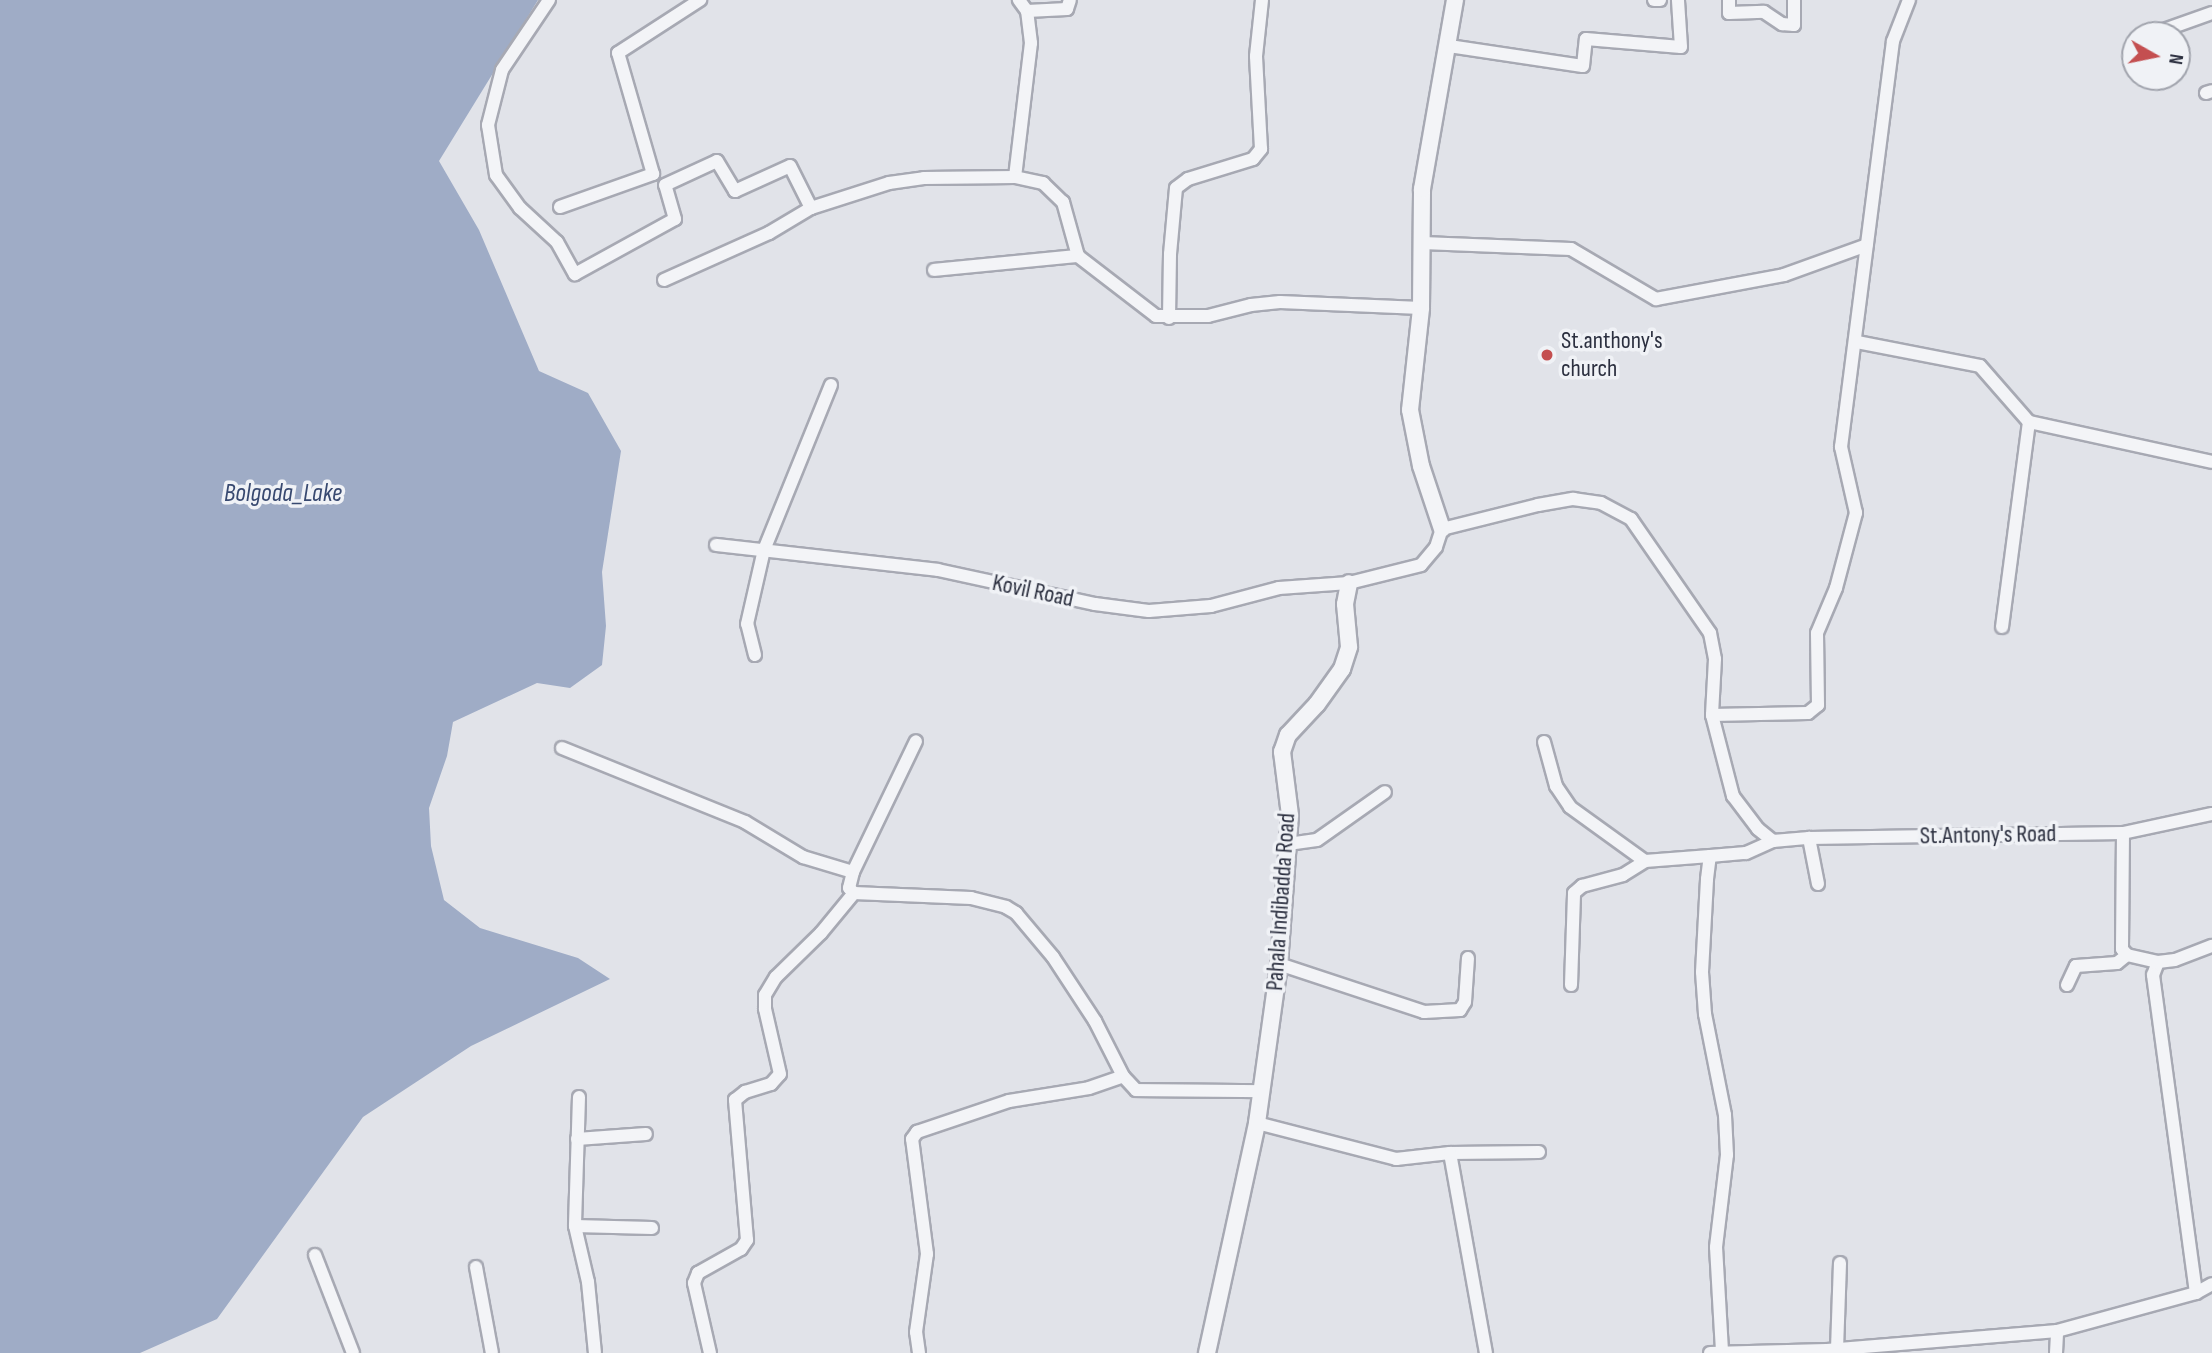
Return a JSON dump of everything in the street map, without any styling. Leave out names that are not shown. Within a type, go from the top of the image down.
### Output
[{"type":"street","points":[[549,0],[502,70],[488,125],[496,175],[520,208],[557,242],[575,274],[676,219],[665,185],[717,161],[735,191],[790,166],[811,208]]},
{"type":"street","points":[[560,207],[653,174],[618,53],[700,0]]},
{"type":"street","points":[[1015,177],[1031,43],[1023,6],[1067,9],[1070,0]]},
{"type":"street","points":[[1168,317],[1176,188],[1188,179],[1253,159],[1261,149],[1256,55],[1262,0]]},
{"type":"street","points":[[1349,583],[1421,565],[1436,547],[1441,529],[1421,466],[1410,410],[1421,308],[1422,190],[1455,0]]},
{"type":"street","points":[[1654,0],[1660,0]]},
{"type":"street","points":[[1449,46],[1583,66],[1586,39],[1681,47],[1678,0]]},
{"type":"street","points":[[1729,0],[1729,13],[1764,12],[1782,24],[1794,24],[1794,0]]},
{"type":"street","points":[[1712,715],[1808,713],[1818,705],[1817,633],[1836,588],[1856,513],[1841,447],[1857,342],[1893,41],[1909,0]]},
{"type":"street","points":[[2189,21],[2212,13]]},
{"type":"street","points":[[664,280],[769,233],[811,208],[889,183],[924,178],[1015,177],[1043,184],[1063,202],[1079,256],[1156,316],[1208,316],[1251,305],[1280,302],[1421,308]]},
{"type":"street","points":[[1423,243],[1571,249],[1656,299],[1784,275],[1867,245]]},
{"type":"street","points":[[934,270],[1079,256]]},
{"type":"street","points":[[1857,342],[1980,366],[2029,422],[2212,462]]},
{"type":"street","points":[[755,655],[747,624],[764,550],[831,385]]},
{"type":"street","points":[[2002,627],[2029,422]]},
{"type":"street","points":[[1441,529],[1573,499],[1601,503],[1630,519],[1710,633],[1715,659],[1712,715],[1733,796],[1758,829],[1773,841]]},
{"type":"street","name":"Kovil Road","points":[[716,545],[938,570],[1095,604],[1149,611],[1211,606],[1279,588],[1349,583]]},
{"type":"street","name":"Pahala Indibadda Road","points":[[1207,1353],[1263,1091],[1279,964],[1290,815],[1282,752],[1288,735],[1317,704],[1342,669],[1349,647],[1346,604],[1349,583]]},
{"type":"street","points":[[916,741],[853,872],[849,888],[854,893],[971,898],[1006,907],[1016,913],[1053,957],[1088,1011],[1123,1076],[1136,1090],[1263,1091]]},
{"type":"street","points":[[1544,742],[1556,786],[1570,807],[1645,861]]},
{"type":"street","points":[[562,748],[745,822],[803,858],[853,872]]},
{"type":"street","points":[[1288,844],[1317,839],[1385,792]]},
{"type":"street","name":"St.Antony's Road","points":[[1809,838],[2123,833],[2212,814]]},
{"type":"street","points":[[2123,833],[2120,937],[2126,955],[2158,962],[2175,960],[2212,946]]},
{"type":"street","points":[[1571,985],[1574,893],[1582,886],[1623,875],[1645,861],[1746,853],[1773,841],[1809,838],[1818,884]]},
{"type":"street","points":[[1710,856],[1702,972],[1705,1014],[1725,1115],[1727,1155],[1716,1247],[1716,1352],[1830,1350],[2057,1331],[2196,1293],[2212,1284]]},
{"type":"street","points":[[710,1353],[694,1283],[698,1273],[741,1249],[747,1240],[735,1100],[745,1092],[771,1084],[780,1074],[765,995],[776,977],[821,933],[854,893]]},
{"type":"street","points":[[2067,985],[2076,966],[2118,963],[2126,955]]},
{"type":"street","points":[[1279,964],[1424,1012],[1460,1010],[1465,1002],[1468,957]]},
{"type":"street","points":[[2158,962],[2153,975],[2196,1293]]},
{"type":"street","points":[[919,1353],[916,1332],[927,1254],[912,1139],[917,1132],[1009,1101],[1089,1088],[1123,1076]]},
{"type":"street","points":[[579,1097],[575,1226],[588,1282],[595,1353]]},
{"type":"street","points":[[1257,1123],[1396,1159],[1450,1153],[1539,1152]]},
{"type":"street","points":[[577,1139],[646,1134]]},
{"type":"street","points":[[1450,1153],[1486,1353]]},
{"type":"street","points":[[575,1226],[652,1228]]},
{"type":"street","points":[[315,1255],[352,1353]]},
{"type":"street","points":[[1830,1350],[1840,1263]]},
{"type":"street","points":[[476,1267],[492,1353]]},
{"type":"street","points":[[2056,1353],[2057,1331]]},
{"type":"water","name":"Bolgoda_Lake","points":[[0,0],[538,0],[439,161],[479,230],[539,371],[588,393],[621,451],[602,572],[606,626],[602,665],[570,688],[537,683],[453,722],[447,756],[429,808],[431,846],[444,900],[480,928],[578,958],[610,979],[471,1046],[363,1117],[217,1319],[140,1353],[0,1353]]},
{"type":"place","name":"St.anthony's church","points":[[1547,355]]}]
